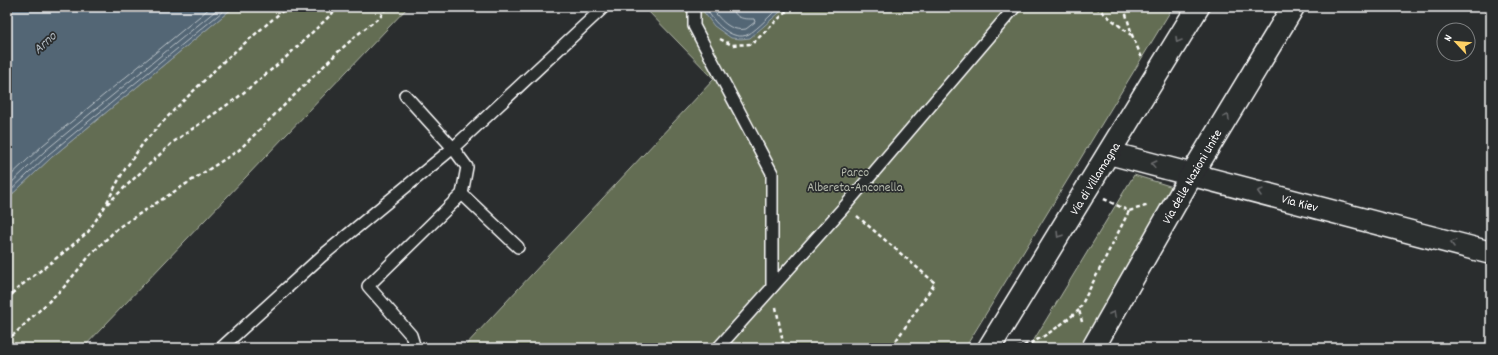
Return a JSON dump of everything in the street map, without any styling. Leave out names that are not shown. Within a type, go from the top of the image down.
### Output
[{"type":"street","name":"Via di Villamagna","points":[[989,348],[1198,7]]},
{"type":"street","name":"Via delle Nazioni Unite","points":[[1093,348],[1192,174],[1293,7]]},
{"type":"street","name":"Via Kiev","points":[[1109,153],[1491,253]]},
{"type":"lane","points":[[221,348],[322,256],[454,148],[604,7]]},
{"type":"lane","points":[[694,7],[694,26],[772,173],[772,287]]},
{"type":"lane","points":[[718,348],[845,206],[1015,7]]},
{"type":"lane","points":[[405,94],[454,148],[467,167],[462,194],[368,286],[411,335],[415,348]]},
{"type":"lane","points":[[462,194],[518,247]]},
{"type":"path","points":[[7,300],[18,288],[64,253],[88,232],[106,204],[123,172],[144,142],[225,60],[287,7]]},
{"type":"path","points":[[106,204],[172,143],[237,98],[282,62],[339,7]]},
{"type":"path","points":[[7,341],[64,287],[92,253],[119,227],[239,150],[338,52],[381,16],[386,7]]},
{"type":"path","points":[[694,26],[732,45],[752,44],[791,7]]},
{"type":"path","points":[[1096,7],[1132,35]]},
{"type":"path","points":[[1124,7],[1132,35],[1144,60]]},
{"type":"path","points":[[1102,198],[1129,211],[1152,204]]},
{"type":"path","points":[[845,206],[935,283],[891,348]]},
{"type":"path","points":[[1017,348],[1052,332],[1079,310],[1129,211]]},
{"type":"path","points":[[772,287],[784,348]]},
{"type":"path","points":[[1079,310],[1083,327]]},
{"type":"green space","points":[[234,7],[408,7],[83,348],[7,348],[7,199],[52,157]]},
{"type":"green space","name":"Parco Albereta-Anconella","points":[[644,7],[1173,7],[965,348],[463,348],[714,79]]},
{"type":"green space","points":[[1134,175],[1173,187],[1083,348],[1029,348]]},
{"type":"water","name":"Arno","points":[[7,7],[234,7],[52,157],[7,199]]},
{"type":"water","points":[[702,7],[741,7],[744,10],[759,10],[762,7],[786,7],[750,38],[741,39],[731,38],[714,26],[703,11]]}]
